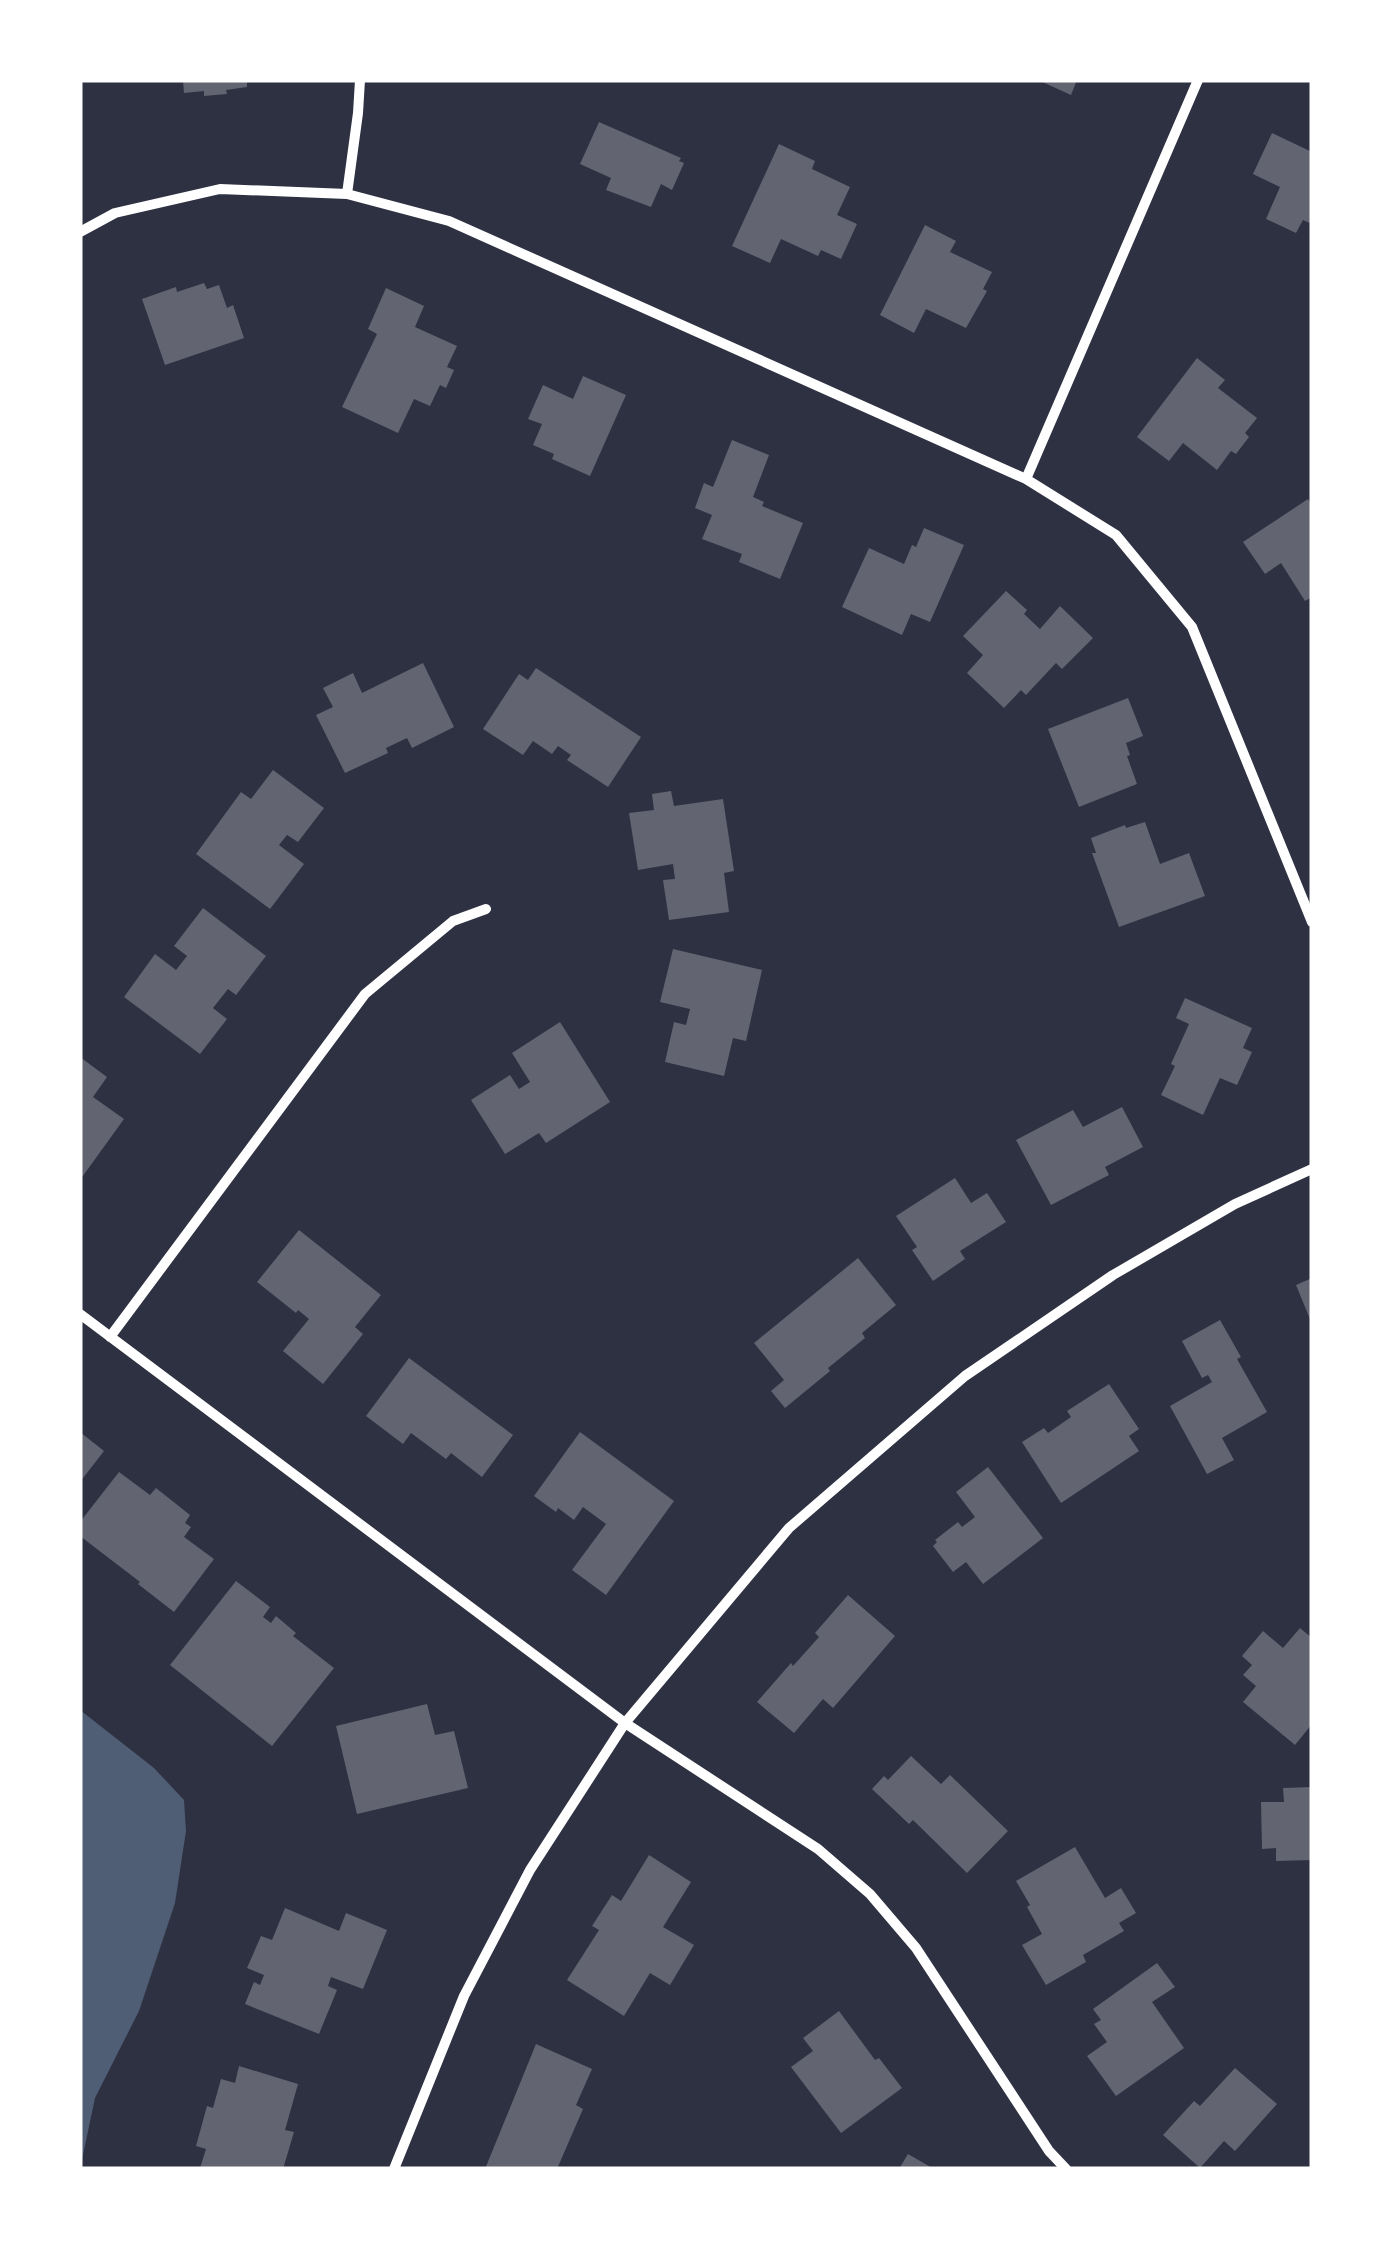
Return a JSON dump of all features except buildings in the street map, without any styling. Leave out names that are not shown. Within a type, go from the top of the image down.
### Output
[{"type":"street","points":[[346,194],[360,80]]},
{"type":"street","points":[[1026,479],[1198,80]]},
{"type":"street","points":[[80,232],[115,213],[220,189],[346,194],[449,221],[1026,479],[1116,534],[1192,627],[1312,922]]},
{"type":"street","points":[[110,1337],[365,994],[452,921],[486,909]]},
{"type":"street","points":[[394,2169],[464,1996],[530,1870],[624,1723],[789,1528],[965,1376],[1112,1275],[1235,1204],[1312,1169]]},
{"type":"street","points":[[80,1314],[624,1723],[818,1848],[870,1894],[916,1948],[1049,2151],[1066,2169]]},
{"type":"water","points":[[80,1710],[154,1768],[184,1800],[186,1831],[175,1903],[139,2011],[95,2098],[80,2169]]}]
